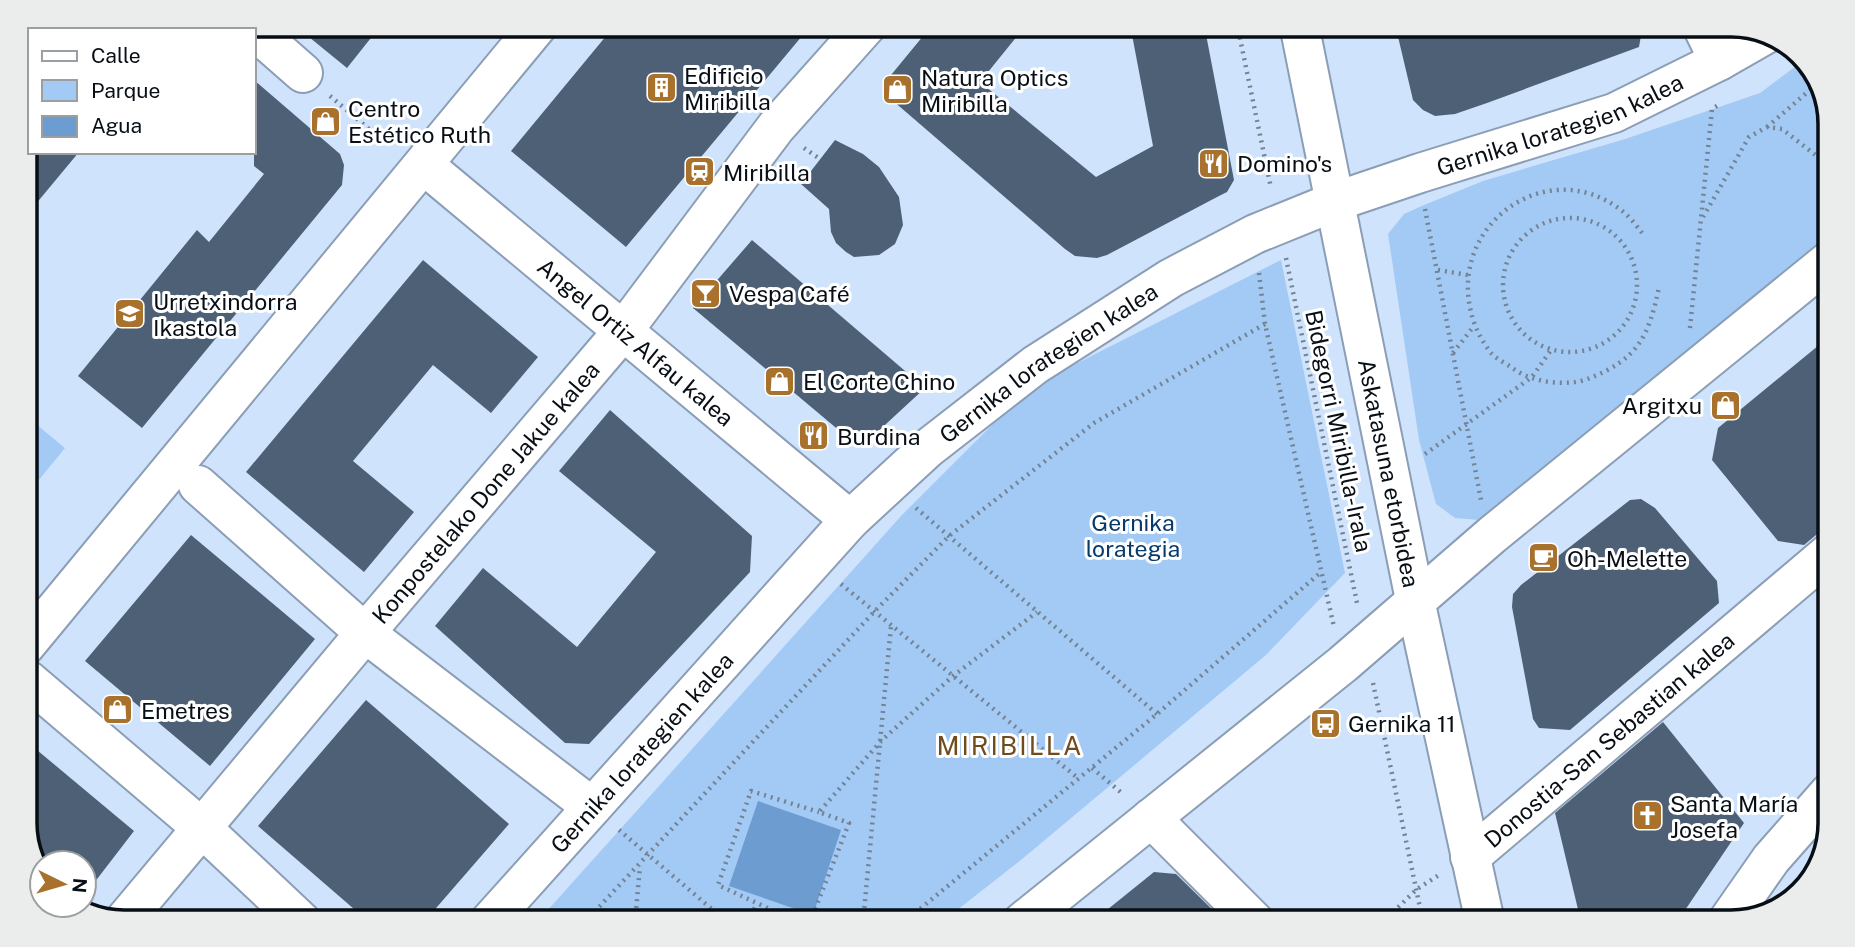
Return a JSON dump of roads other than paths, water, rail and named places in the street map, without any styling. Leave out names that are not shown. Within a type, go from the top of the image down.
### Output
[{"type":"street","points":[[261,37],[303,72]]},
{"type":"street","points":[[37,649],[528,37]]},
{"type":"street","name":"Konpostelako Done Jakue kalea","points":[[134,910],[365,633],[623,331],[776,127],[856,37]]},
{"type":"street","name":"Askatasuna etorbidea","points":[[1302,37],[1415,600],[1482,910]]},
{"type":"street","points":[[1707,37],[1719,61]]},
{"type":"street","name":"Gernika lorategien kalea","points":[[500,910],[850,520],[927,449],[1035,365],[1171,278],[1270,241],[1334,202],[1614,113],[1756,40]]},
{"type":"street","name":"Angel Ortiz Alfau kalea","points":[[424,165],[850,520]]},
{"type":"street","points":[[1037,910],[1151,818],[1358,672],[1415,600],[1818,270]]},
{"type":"street","points":[[198,485],[365,633],[592,807]]},
{"type":"street","name":"Donostia-San Sebastian kalea","points":[[1470,857],[1818,562]]},
{"type":"street","points":[[37,673],[289,910]]},
{"type":"street","points":[[1735,910],[1771,859],[1818,806]]},
{"type":"street","points":[[1151,818],[1243,910]]},
{"type":"water","points":[[758,801],[841,830],[815,910],[799,910],[729,886]]},
{"type":"place","name":"Edificio Miribilla","points":[[661,88]]},
{"type":"place","name":"Natura Optics Miribilla","points":[[898,90]]},
{"type":"place","name":"Centro Estético Ruth","points":[[325,121]]},
{"type":"place","name":"Domino's","points":[[1214,163]]},
{"type":"place","name":"Miribilla","points":[[700,172]]},
{"type":"place","name":"Vespa Café","points":[[706,293]]},
{"type":"place","name":"Urretxindorra Ikastola","points":[[130,314]]},
{"type":"place","name":"El Corte Chino","points":[[780,381]]},
{"type":"place","name":"Argitxu","points":[[1725,405]]},
{"type":"place","name":"Burdina","points":[[814,436]]},
{"type":"place","name":"Oh-Melette","points":[[1544,558]]},
{"type":"place","name":"Emetres","points":[[118,710]]},
{"type":"place","name":"Gernika 11","points":[[1325,723]]},
{"type":"place","name":"Santa María Josefa","points":[[1647,816]]},
{"type":"district","name":"MIRIBILLA","points":[[1010,745]]},
{"type":"park label","name":"Gernika lorategia","points":[[1133,535]]}]
